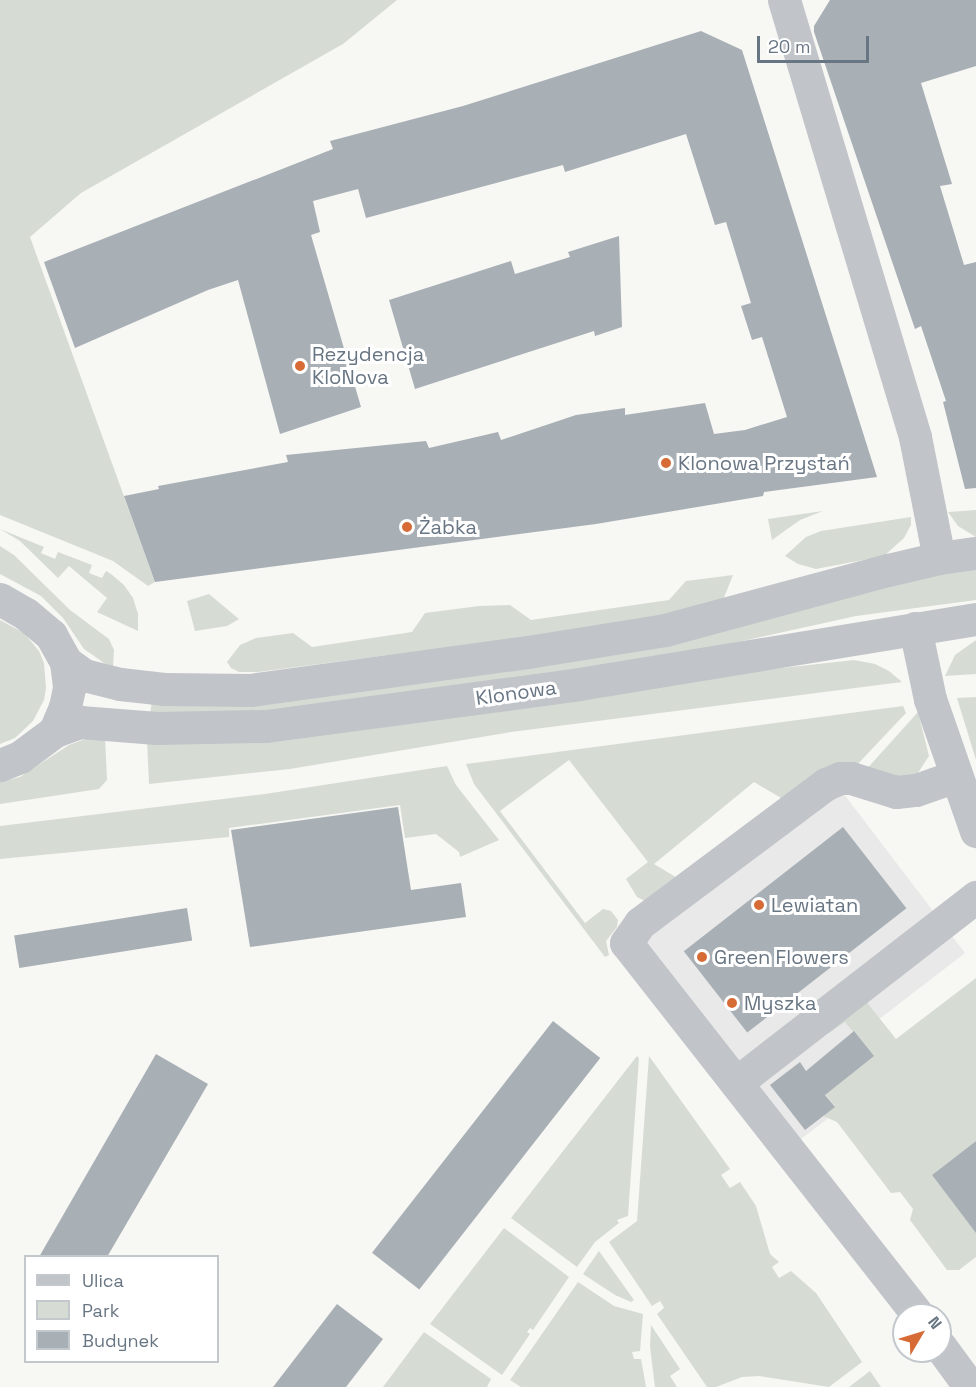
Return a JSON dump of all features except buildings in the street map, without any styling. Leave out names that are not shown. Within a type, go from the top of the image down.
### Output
[{"type":"street","points":[[784,0],[915,437],[939,558]]},
{"type":"street","name":"Klonowa","points":[[66,662],[84,675],[120,684],[165,689],[250,690],[534,651],[665,630],[809,589],[939,558],[976,553]]},
{"type":"street","points":[[0,599],[26,614],[51,635],[66,662],[69,688],[65,707],[55,731],[20,757],[0,765]]},
{"type":"street","name":"Klonowa","points":[[55,731],[80,722],[157,728],[266,726],[579,684],[915,628],[976,620]]},
{"type":"street","points":[[915,628],[930,699],[976,831]]},
{"type":"street","points":[[909,1303],[626,943],[640,923],[826,784],[840,778],[851,778],[896,792],[916,790],[956,776]]},
{"type":"street","points":[[736,1083],[976,897]]},
{"type":"street","points":[[952,1362],[970,1387]]},
{"type":"shaded area","points":[[824,768],[965,953],[878,1020],[906,1059],[793,1145],[624,922]]},
{"type":"green space","points":[[0,0],[397,0],[343,44],[81,193],[30,237],[155,582],[148,586],[113,561],[0,515]]},
{"type":"green space","points":[[976,510],[976,537],[958,526],[948,512]]},
{"type":"green space","points":[[823,511],[800,520],[772,540],[768,519]]},
{"type":"green space","points":[[911,517],[911,525],[904,538],[884,556],[816,569],[798,564],[785,556],[806,537],[821,531]]},
{"type":"green space","points":[[0,529],[44,547],[41,553],[55,559],[58,552],[92,565],[89,573],[102,578],[106,571],[111,574],[124,585],[133,598],[138,614],[138,631],[97,612],[107,598],[69,566],[58,578],[20,541]]},
{"type":"green space","points":[[0,546],[14,555],[70,610],[109,639],[114,650],[113,667],[84,649],[63,618],[41,596],[0,574]]},
{"type":"green space","points":[[976,568],[976,600],[856,616],[692,652],[275,713],[150,715],[152,700]]},
{"type":"green space","points":[[733,575],[723,600],[656,616],[550,634],[258,672],[239,672],[231,668],[227,662],[240,645],[256,638],[293,633],[312,647],[412,632],[425,613],[479,606],[510,605],[531,620],[669,600],[686,581]]},
{"type":"green space","points":[[209,594],[239,619],[227,626],[195,631],[187,601]]},
{"type":"green space","points":[[0,620],[24,633],[39,651],[44,663],[46,688],[44,700],[33,721],[15,738],[0,744]]},
{"type":"green space","points":[[976,640],[976,674],[945,676],[955,655]]},
{"type":"green space","points":[[854,660],[875,664],[889,671],[902,682],[511,732],[290,769],[149,784],[147,739]]},
{"type":"green space","points":[[976,697],[976,760],[957,698]]},
{"type":"green space","points":[[903,706],[906,713],[854,768],[781,798],[754,782],[654,864],[679,879],[645,901],[637,897],[626,879],[648,862],[569,760],[500,811],[585,923],[603,909],[611,911],[618,920],[617,927],[606,941],[609,955],[605,957],[474,784],[466,764]]},
{"type":"green space","points":[[918,712],[929,756],[916,776],[910,779],[864,772]]},
{"type":"green space","points":[[105,737],[107,780],[99,789],[0,804],[0,782],[20,777],[69,745],[88,738]]},
{"type":"green space","points":[[447,766],[456,785],[499,840],[460,857],[459,852],[436,834],[405,838],[400,805],[229,828],[229,837],[0,859],[0,826],[265,794]]},
{"type":"green space","points":[[976,978],[976,1141],[932,1175],[969,1223],[976,1218],[976,1257],[959,1270],[947,1270],[910,1220],[913,1209],[900,1192],[891,1193],[837,1122],[823,1116],[835,1106],[821,1089],[873,1056],[845,1022],[829,1033],[825,1030],[865,1000],[896,1039]]},
{"type":"green space","points":[[637,1056],[639,1058],[628,1216],[617,1220],[619,1223],[595,1242],[577,1267],[511,1218]]},
{"type":"green space","points":[[649,1056],[730,1169],[721,1175],[730,1188],[740,1182],[756,1206],[770,1254],[779,1262],[772,1267],[779,1278],[791,1271],[816,1293],[862,1362],[829,1387],[759,1376],[742,1377],[716,1387],[707,1387],[657,1314],[664,1308],[660,1301],[652,1306],[609,1242],[637,1221]]},
{"type":"green space","points":[[504,1228],[569,1277],[533,1330],[530,1328],[527,1332],[530,1334],[502,1375],[430,1324]]},
{"type":"green space","points":[[599,1251],[634,1300],[631,1302],[615,1295],[583,1274]]},
{"type":"green space","points":[[578,1282],[614,1306],[643,1314],[640,1351],[632,1352],[634,1359],[641,1359],[646,1387],[521,1387],[510,1380]]},
{"type":"green space","points":[[651,1325],[680,1369],[670,1376],[677,1387],[655,1387],[650,1347]]},
{"type":"green space","points":[[424,1332],[491,1379],[487,1387],[383,1387]]},
{"type":"green space","points":[[870,1371],[881,1387],[849,1387]]},
{"type":"place","name":"Rezydencja KloNova","points":[[300,366]]},
{"type":"place","name":"Klonowa Przystań","points":[[666,463]]},
{"type":"place","name":"Żabka","points":[[407,527]]},
{"type":"place","name":"Lewiatan","points":[[759,905]]},
{"type":"place","name":"Green Flowers","points":[[702,957]]},
{"type":"place","name":"Myszka","points":[[732,1003]]}]
